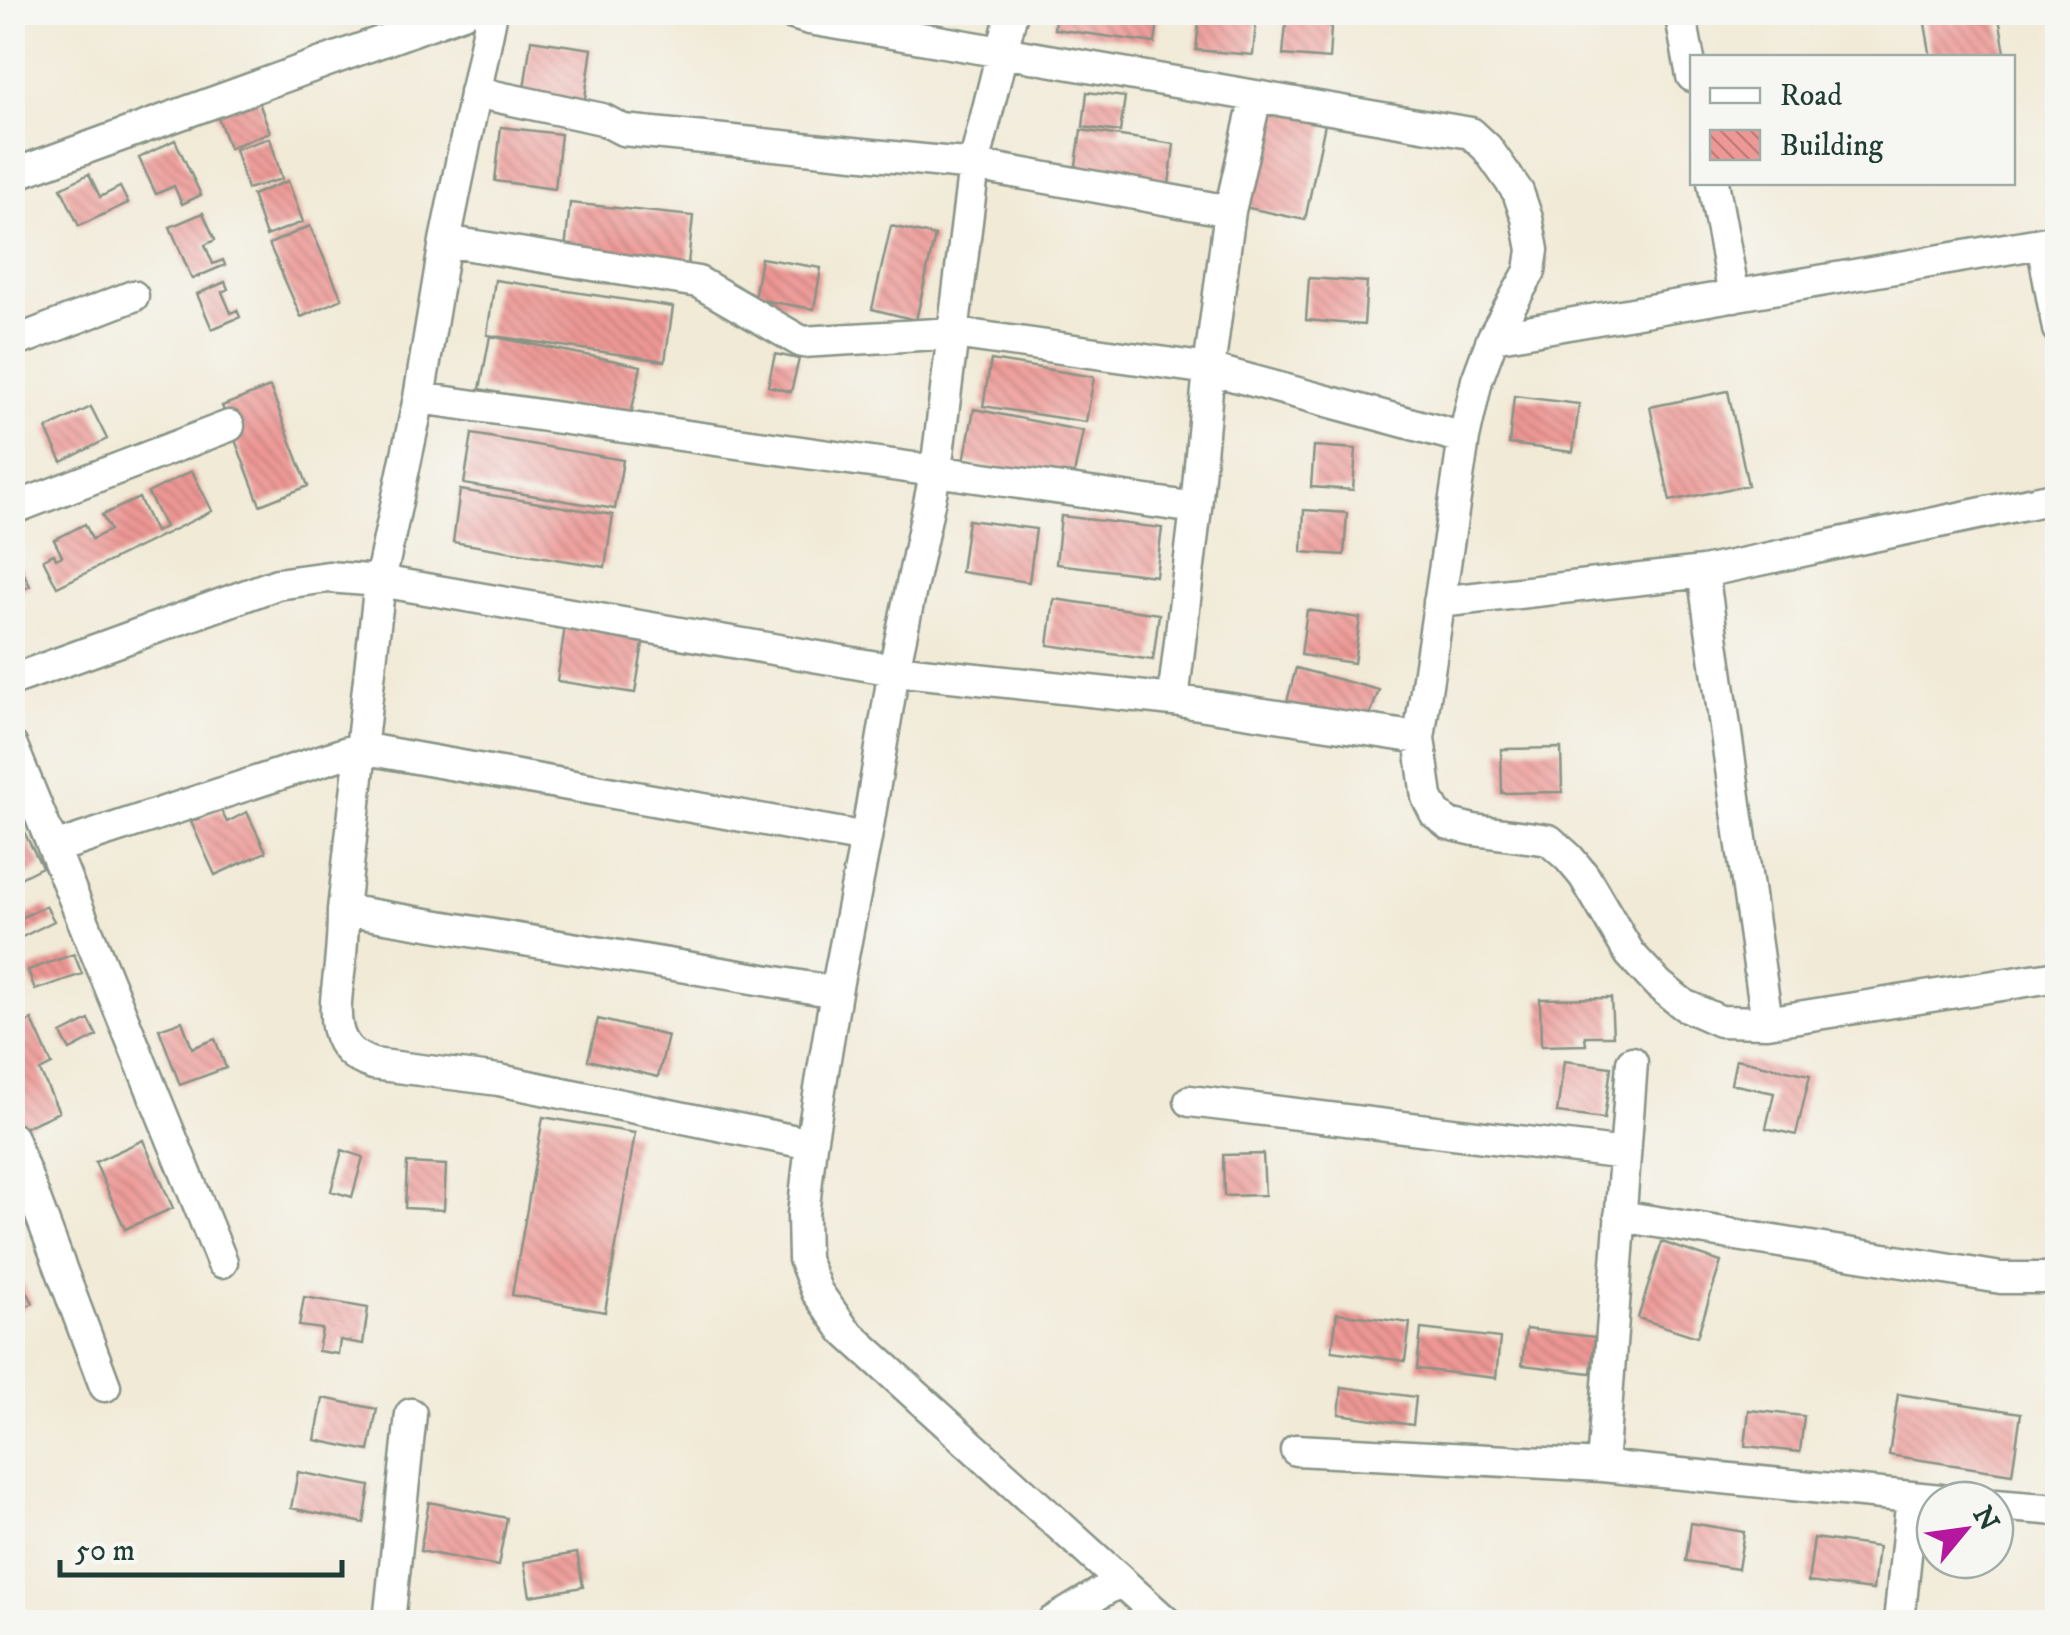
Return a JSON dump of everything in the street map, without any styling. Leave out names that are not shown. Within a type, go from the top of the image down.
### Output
[{"type":"street","points":[[12,175],[463,12]]},
{"type":"street","points":[[492,12],[380,581],[343,910],[336,1026],[341,1040],[360,1060],[373,1064],[498,1080],[811,1144]]},
{"type":"street","points":[[787,12],[809,19],[1471,133],[1487,148],[1518,192],[1532,250],[1530,271],[1494,337],[1477,380],[1464,438],[1419,738],[1427,798],[1435,812],[1449,824],[1461,827],[1549,840],[1584,876],[1630,954],[1659,985],[1684,1005],[1720,1021],[1767,1022],[2058,976]]},
{"type":"street","points":[[1012,12],[974,165],[936,470],[894,670],[836,992],[811,1144],[803,1215],[804,1259],[817,1292],[845,1331],[1166,1622]]},
{"type":"street","points":[[1680,12],[1690,65]]},
{"type":"street","points":[[475,92],[602,119],[623,130],[974,165],[1230,212]]},
{"type":"street","points":[[1173,700],[1230,212],[1256,98]]},
{"type":"street","points":[[1714,185],[1734,296]]},
{"type":"street","points":[[445,241],[698,282],[802,342],[954,332],[1209,369],[1464,438]]},
{"type":"street","points":[[1494,337],[2050,241],[2058,329]]},
{"type":"street","points":[[12,344],[133,296]]},
{"type":"street","points":[[419,398],[1196,508]]},
{"type":"street","points":[[12,509],[228,426]]},
{"type":"street","points":[[1439,602],[1703,572],[2058,497]]},
{"type":"street","points":[[1703,572],[1767,1022]]},
{"type":"street","points":[[12,680],[278,584],[328,577],[380,581],[894,670],[1173,700],[1419,738]]},
{"type":"street","points":[[12,746],[222,1262]]},
{"type":"street","points":[[54,848],[360,748],[866,838]]},
{"type":"street","points":[[343,910],[836,992]]},
{"type":"street","points":[[1602,1466],[1632,1062]]},
{"type":"street","points":[[1190,1101],[1625,1154]]},
{"type":"street","points":[[12,1138],[106,1386]]},
{"type":"street","points":[[1620,1216],[2001,1278],[2058,1278]]},
{"type":"street","points":[[389,1622],[411,1414]]},
{"type":"street","points":[[1296,1450],[1602,1466],[1915,1497]]},
{"type":"street","points":[[2015,1507],[2058,1510]]},
{"type":"street","points":[[1899,1622],[1915,1549]]},
{"type":"street","points":[[1052,1622],[1120,1581]]},
{"type":"building","points":[[1056,12],[1159,12],[1155,43],[1054,29]]},
{"type":"building","points":[[1200,12],[1257,12],[1253,55],[1196,50]]},
{"type":"building","points":[[1287,12],[1332,12],[1329,59],[1283,55]]},
{"type":"building","points":[[1923,12],[1998,12],[2005,55],[1930,55]]},
{"type":"building","points":[[531,40],[592,49],[584,105],[523,96]]},
{"type":"building","points":[[1087,92],[1125,97],[1120,132],[1083,127]]},
{"type":"building","points":[[257,97],[270,132],[229,148],[216,112]]},
{"type":"building","points":[[1265,105],[1326,119],[1305,220],[1244,207]]},
{"type":"building","points":[[501,127],[561,134],[555,189],[495,181]]},
{"type":"building","points":[[1081,130],[1174,144],[1168,193],[1074,179]]},
{"type":"building","points":[[270,138],[282,179],[247,189],[235,149]]},
{"type":"building","points":[[175,140],[201,195],[182,204],[174,186],[156,194],[139,158]]},
{"type":"building","points":[[89,174],[100,197],[120,187],[128,203],[79,226],[61,188]]},
{"type":"building","points":[[288,181],[303,222],[266,236],[252,195]]},
{"type":"building","points":[[570,203],[693,216],[688,264],[565,250]]},
{"type":"building","points":[[203,213],[215,240],[205,245],[213,264],[223,260],[225,265],[192,279],[170,227]]},
{"type":"building","points":[[310,226],[342,299],[301,317],[269,244]]},
{"type":"building","points":[[891,226],[935,236],[916,320],[872,309]]},
{"type":"building","points":[[761,258],[821,268],[814,309],[754,299]]},
{"type":"building","points":[[1309,278],[1367,282],[1364,325],[1306,320]]},
{"type":"building","points":[[495,280],[673,307],[665,361],[487,335]]},
{"type":"building","points":[[225,282],[228,289],[222,292],[231,313],[237,310],[240,317],[212,329],[197,294]]},
{"type":"building","points":[[490,336],[641,366],[630,419],[480,389]]},
{"type":"building","points":[[775,354],[799,359],[791,392],[768,386]]},
{"type":"building","points":[[991,360],[1094,377],[1086,422],[983,406]]},
{"type":"building","points":[[270,387],[308,486],[260,505],[222,406]]},
{"type":"building","points":[[1728,391],[1748,485],[1670,501],[1650,407]]},
{"type":"building","points":[[1514,396],[1579,404],[1573,452],[1509,444]]},
{"type":"building","points":[[91,407],[107,439],[62,462],[46,429]]},
{"type":"building","points":[[974,409],[1083,431],[1072,484],[964,461]]},
{"type":"building","points":[[472,434],[623,460],[615,509],[464,484]]},
{"type":"building","points":[[1314,446],[1356,449],[1353,490],[1311,487]]},
{"type":"building","points":[[192,471],[212,511],[57,587],[43,559],[54,554],[56,559],[62,556],[54,540],[85,524],[92,539],[110,530],[102,515],[139,498],[155,532],[165,527],[148,493]]},
{"type":"building","points":[[460,490],[613,515],[605,567],[453,542]]},
{"type":"building","points":[[1304,510],[1347,513],[1344,555],[1302,552]]},
{"type":"building","points":[[1061,516],[1162,528],[1156,576],[1056,564]]},
{"type":"building","points":[[968,520],[1036,529],[1029,582],[961,572]]},
{"type":"building","points":[[12,550],[30,586],[12,595]]},
{"type":"building","points":[[1054,599],[1159,614],[1153,660],[1048,645]]},
{"type":"building","points":[[1307,610],[1360,618],[1354,663],[1301,655]]},
{"type":"building","points":[[565,626],[644,637],[635,693],[557,681]]},
{"type":"building","points":[[1296,668],[1379,690],[1366,726],[1285,709]]},
{"type":"building","points":[[1561,748],[1562,792],[1502,793],[1501,749]]},
{"type":"building","points":[[220,809],[227,822],[247,812],[266,852],[215,875],[191,822]]},
{"type":"building","points":[[22,828],[42,867],[12,882],[12,832]]},
{"type":"building","points":[[46,906],[54,921],[18,939],[12,922]]},
{"type":"building","points":[[74,954],[82,974],[35,990],[28,970]]},
{"type":"building","points":[[12,981],[22,1004],[12,1008]]},
{"type":"building","points":[[1611,998],[1613,1036],[1585,1036],[1586,1045],[1541,1046],[1540,999]]},
{"type":"building","points":[[598,1019],[668,1036],[658,1077],[588,1060]]},
{"type":"building","points":[[32,1020],[52,1065],[40,1071],[59,1112],[17,1131],[12,1121],[12,1029]]},
{"type":"building","points":[[89,1020],[97,1036],[70,1050],[61,1034]]},
{"type":"building","points":[[182,1021],[192,1048],[215,1039],[226,1068],[180,1085],[159,1029]]},
{"type":"building","points":[[1736,1059],[1810,1075],[1796,1135],[1766,1128],[1774,1093],[1731,1084]]},
{"type":"building","points":[[1564,1061],[1611,1067],[1604,1119],[1557,1113]]},
{"type":"building","points":[[543,1117],[635,1133],[605,1312],[512,1295]]},
{"type":"building","points":[[143,1140],[173,1208],[125,1229],[95,1162]]},
{"type":"building","points":[[342,1150],[363,1157],[352,1197],[331,1191]]},
{"type":"building","points":[[1263,1154],[1265,1195],[1224,1196],[1223,1155]]},
{"type":"building","points":[[407,1163],[446,1165],[444,1210],[405,1208]]},
{"type":"building","points":[[1662,1242],[1721,1262],[1697,1337],[1638,1318]]},
{"type":"building","points":[[12,1263],[33,1303],[12,1314]]},
{"type":"building","points":[[304,1297],[368,1308],[363,1344],[340,1340],[338,1354],[318,1351],[322,1329],[299,1326]]},
{"type":"building","points":[[1337,1313],[1410,1323],[1405,1361],[1332,1351]]},
{"type":"building","points":[[1421,1329],[1500,1338],[1496,1378],[1417,1369]]},
{"type":"building","points":[[1526,1329],[1595,1337],[1591,1373],[1522,1365]]},
{"type":"building","points":[[1342,1387],[1416,1397],[1413,1425],[1339,1414]]},
{"type":"building","points":[[1898,1394],[2021,1413],[2012,1474],[1889,1455]]},
{"type":"building","points":[[323,1398],[377,1409],[369,1451],[315,1440]]},
{"type":"building","points":[[1749,1410],[1804,1416],[1800,1452],[1745,1446]]},
{"type":"building","points":[[298,1472],[370,1486],[364,1523],[291,1508]]},
{"type":"building","points":[[429,1502],[507,1518],[498,1566],[420,1551]]},
{"type":"building","points":[[1691,1523],[1744,1532],[1738,1569],[1686,1561]]},
{"type":"building","points":[[1814,1538],[1878,1547],[1873,1590],[1808,1582]]},
{"type":"building","points":[[577,1553],[583,1587],[530,1596],[524,1562]]}]
